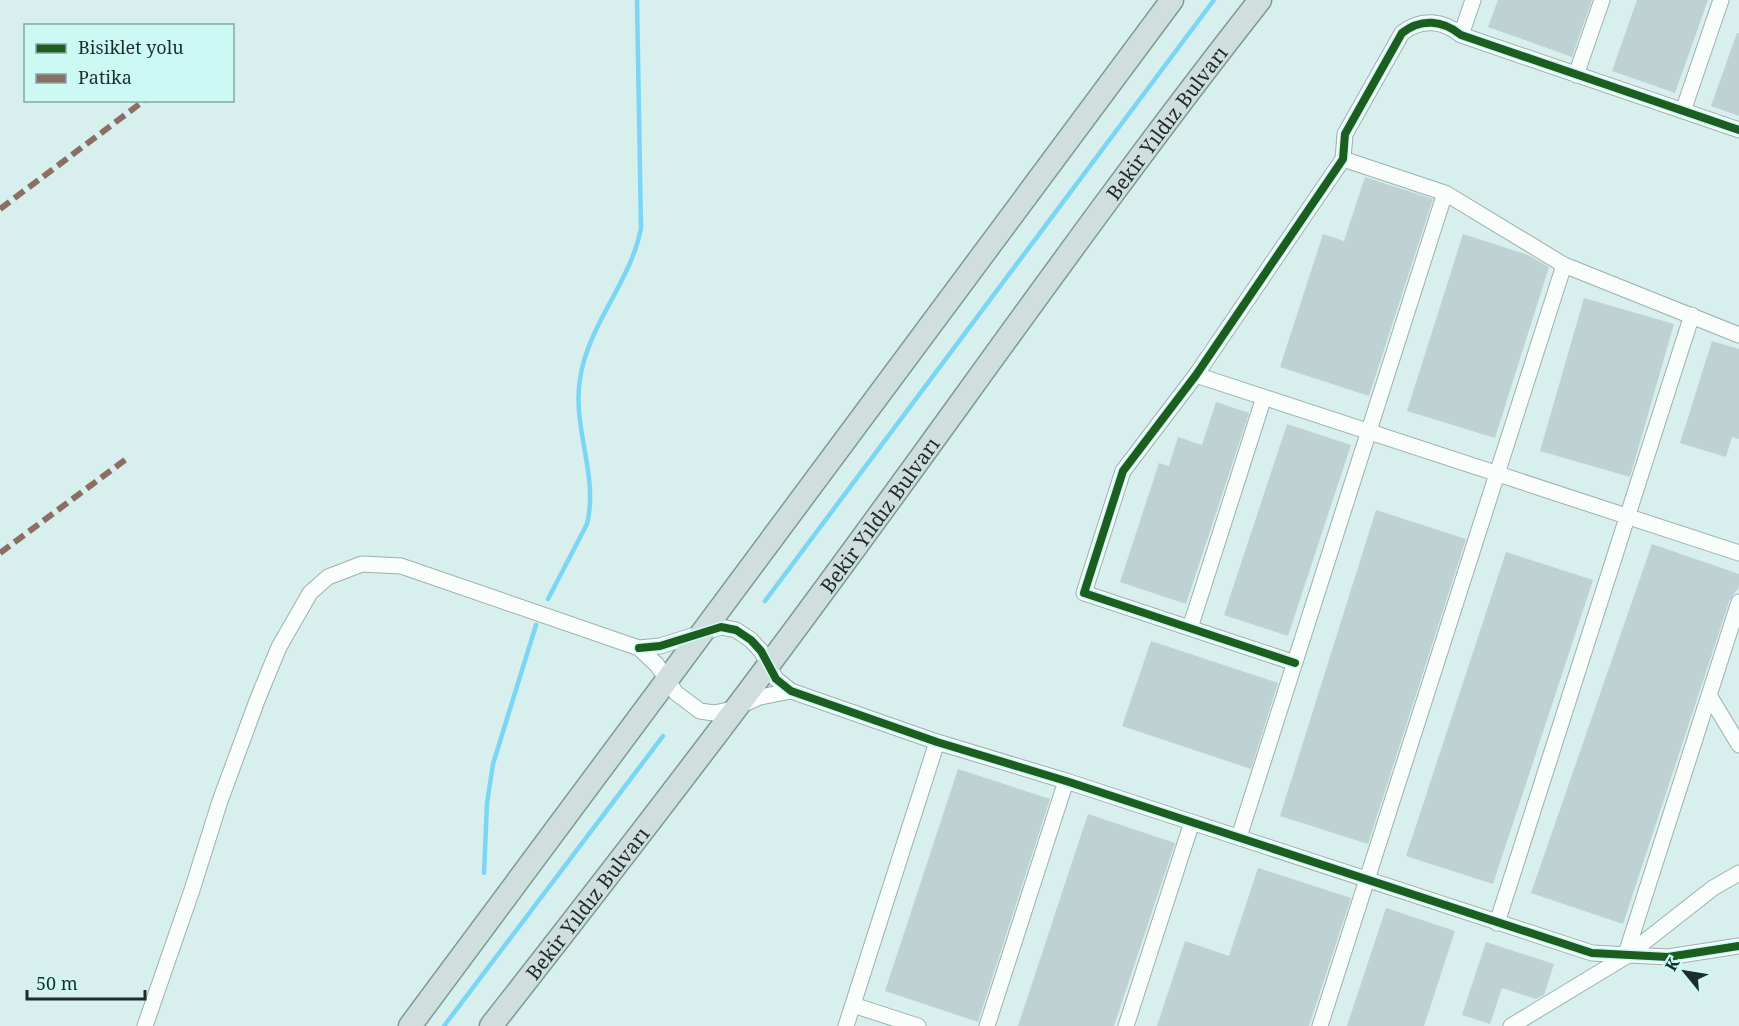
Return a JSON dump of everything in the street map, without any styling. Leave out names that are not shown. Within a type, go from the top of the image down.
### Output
[{"type":"main road","points":[[410,1026],[1172,0]]},
{"type":"main road","name":"Bekir Yıldız Bulvarı","points":[[491,1026],[651,822],[733,709],[768,666],[1182,100],[1260,0]]},
{"type":"street","points":[[1461,35],[1473,0]]},
{"type":"street","points":[[1576,75],[1602,0]]},
{"type":"street","points":[[1683,111],[1721,0]]},
{"type":"street","points":[[1295,663],[1084,593],[1123,471],[1196,375],[1343,159],[1345,134],[1402,33],[1416,24],[1436,22],[1445,24],[1461,35],[1739,130]]},
{"type":"street","points":[[1343,159],[1445,193],[1564,265],[1739,335]]},
{"type":"street","points":[[1239,837],[1445,193]]},
{"type":"street","points":[[1320,1026],[1564,265]]},
{"type":"street","points":[[1497,923],[1692,315]]},
{"type":"street","points":[[1196,375],[1739,553]]},
{"type":"street","points":[[1190,628],[1264,397]]},
{"type":"street","points":[[145,1026],[220,801],[258,698],[279,647],[310,593],[328,577],[362,564],[387,564],[414,569],[639,648],[657,664],[667,681],[689,705],[700,711],[714,713],[733,709],[760,698],[791,691]]},
{"type":"street","points":[[1625,957],[1739,602]]},
{"type":"street","points":[[639,648],[660,646],[721,627],[736,630],[752,640],[776,679],[791,691],[937,742],[1066,781],[1592,954],[1625,957],[1688,956],[1739,946]]},
{"type":"street","points":[[1709,695],[1739,745]]},
{"type":"street","points":[[846,1026],[937,742]]},
{"type":"street","points":[[987,1026],[1066,781]]},
{"type":"street","points":[[1126,1026],[1192,822]]},
{"type":"street","points":[[1511,1026],[1625,957],[1713,888],[1739,873]]},
{"type":"street","points":[[853,1005],[918,1026]]},
{"type":"building","points":[[1498,0],[1592,0],[1572,57],[1488,27]]},
{"type":"building","points":[[1637,0],[1708,0],[1675,93],[1612,71]]},
{"type":"building","points":[[1737,33],[1739,33],[1739,116],[1711,106]]},
{"type":"building","points":[[1365,177],[1433,199],[1369,396],[1280,367],[1323,234],[1344,241]]},
{"type":"building","points":[[1463,234],[1528,255],[1549,267],[1495,438],[1407,411]]},
{"type":"building","points":[[1584,298],[1674,324],[1630,477],[1540,451]]},
{"type":"building","points":[[1712,341],[1739,349],[1739,439],[1732,437],[1726,457],[1680,443]]},
{"type":"building","points":[[1216,402],[1249,413],[1186,604],[1120,582],[1159,463],[1169,466],[1178,437],[1202,445]]},
{"type":"building","points":[[1287,424],[1351,445],[1288,636],[1224,615]]},
{"type":"building","points":[[1376,510],[1466,539],[1368,844],[1280,816]]},
{"type":"building","points":[[1652,544],[1739,574],[1739,587],[1730,599],[1623,924],[1531,893]]},
{"type":"building","points":[[1506,552],[1593,580],[1493,884],[1406,856]]},
{"type":"building","points":[[1151,641],[1278,683],[1251,769],[1122,726]]},
{"type":"building","points":[[958,769],[1050,799],[978,1022],[885,991]]},
{"type":"building","points":[[1088,814],[1175,843],[1114,1026],[1018,1026]]},
{"type":"building","points":[[1258,868],[1351,898],[1309,1026],[1157,1026],[1185,941],[1229,956]]},
{"type":"building","points":[[1386,908],[1455,931],[1424,1026],[1347,1026]]},
{"type":"building","points":[[1486,942],[1554,964],[1544,995],[1536,999],[1502,988],[1490,1024],[1462,1015]]},
{"type":"waterway","points":[[548,599],[587,524],[590,506],[590,488],[578,397],[585,359],[600,321],[628,267],[641,228],[637,0]]},
{"type":"waterway","points":[[765,601],[1214,0]]},
{"type":"waterway","points":[[484,873],[487,803],[493,764],[536,625]]},
{"type":"waterway","points":[[444,1026],[663,736]]},
{"type":"marked path","points":[[0,209],[142,102]]},
{"type":"marked path","points":[[0,553],[129,457]]},
{"type":"cycle path","points":[[1295,663],[1084,593],[1123,471],[1196,375],[1343,159],[1345,134],[1402,33],[1424,23],[1447,26],[1461,35],[1739,130]]},
{"type":"cycle path","points":[[639,648],[660,646],[721,627],[736,630],[751,640],[761,651],[776,679],[791,691],[937,742],[1066,781],[1592,953],[1668,957],[1739,946]]}]
